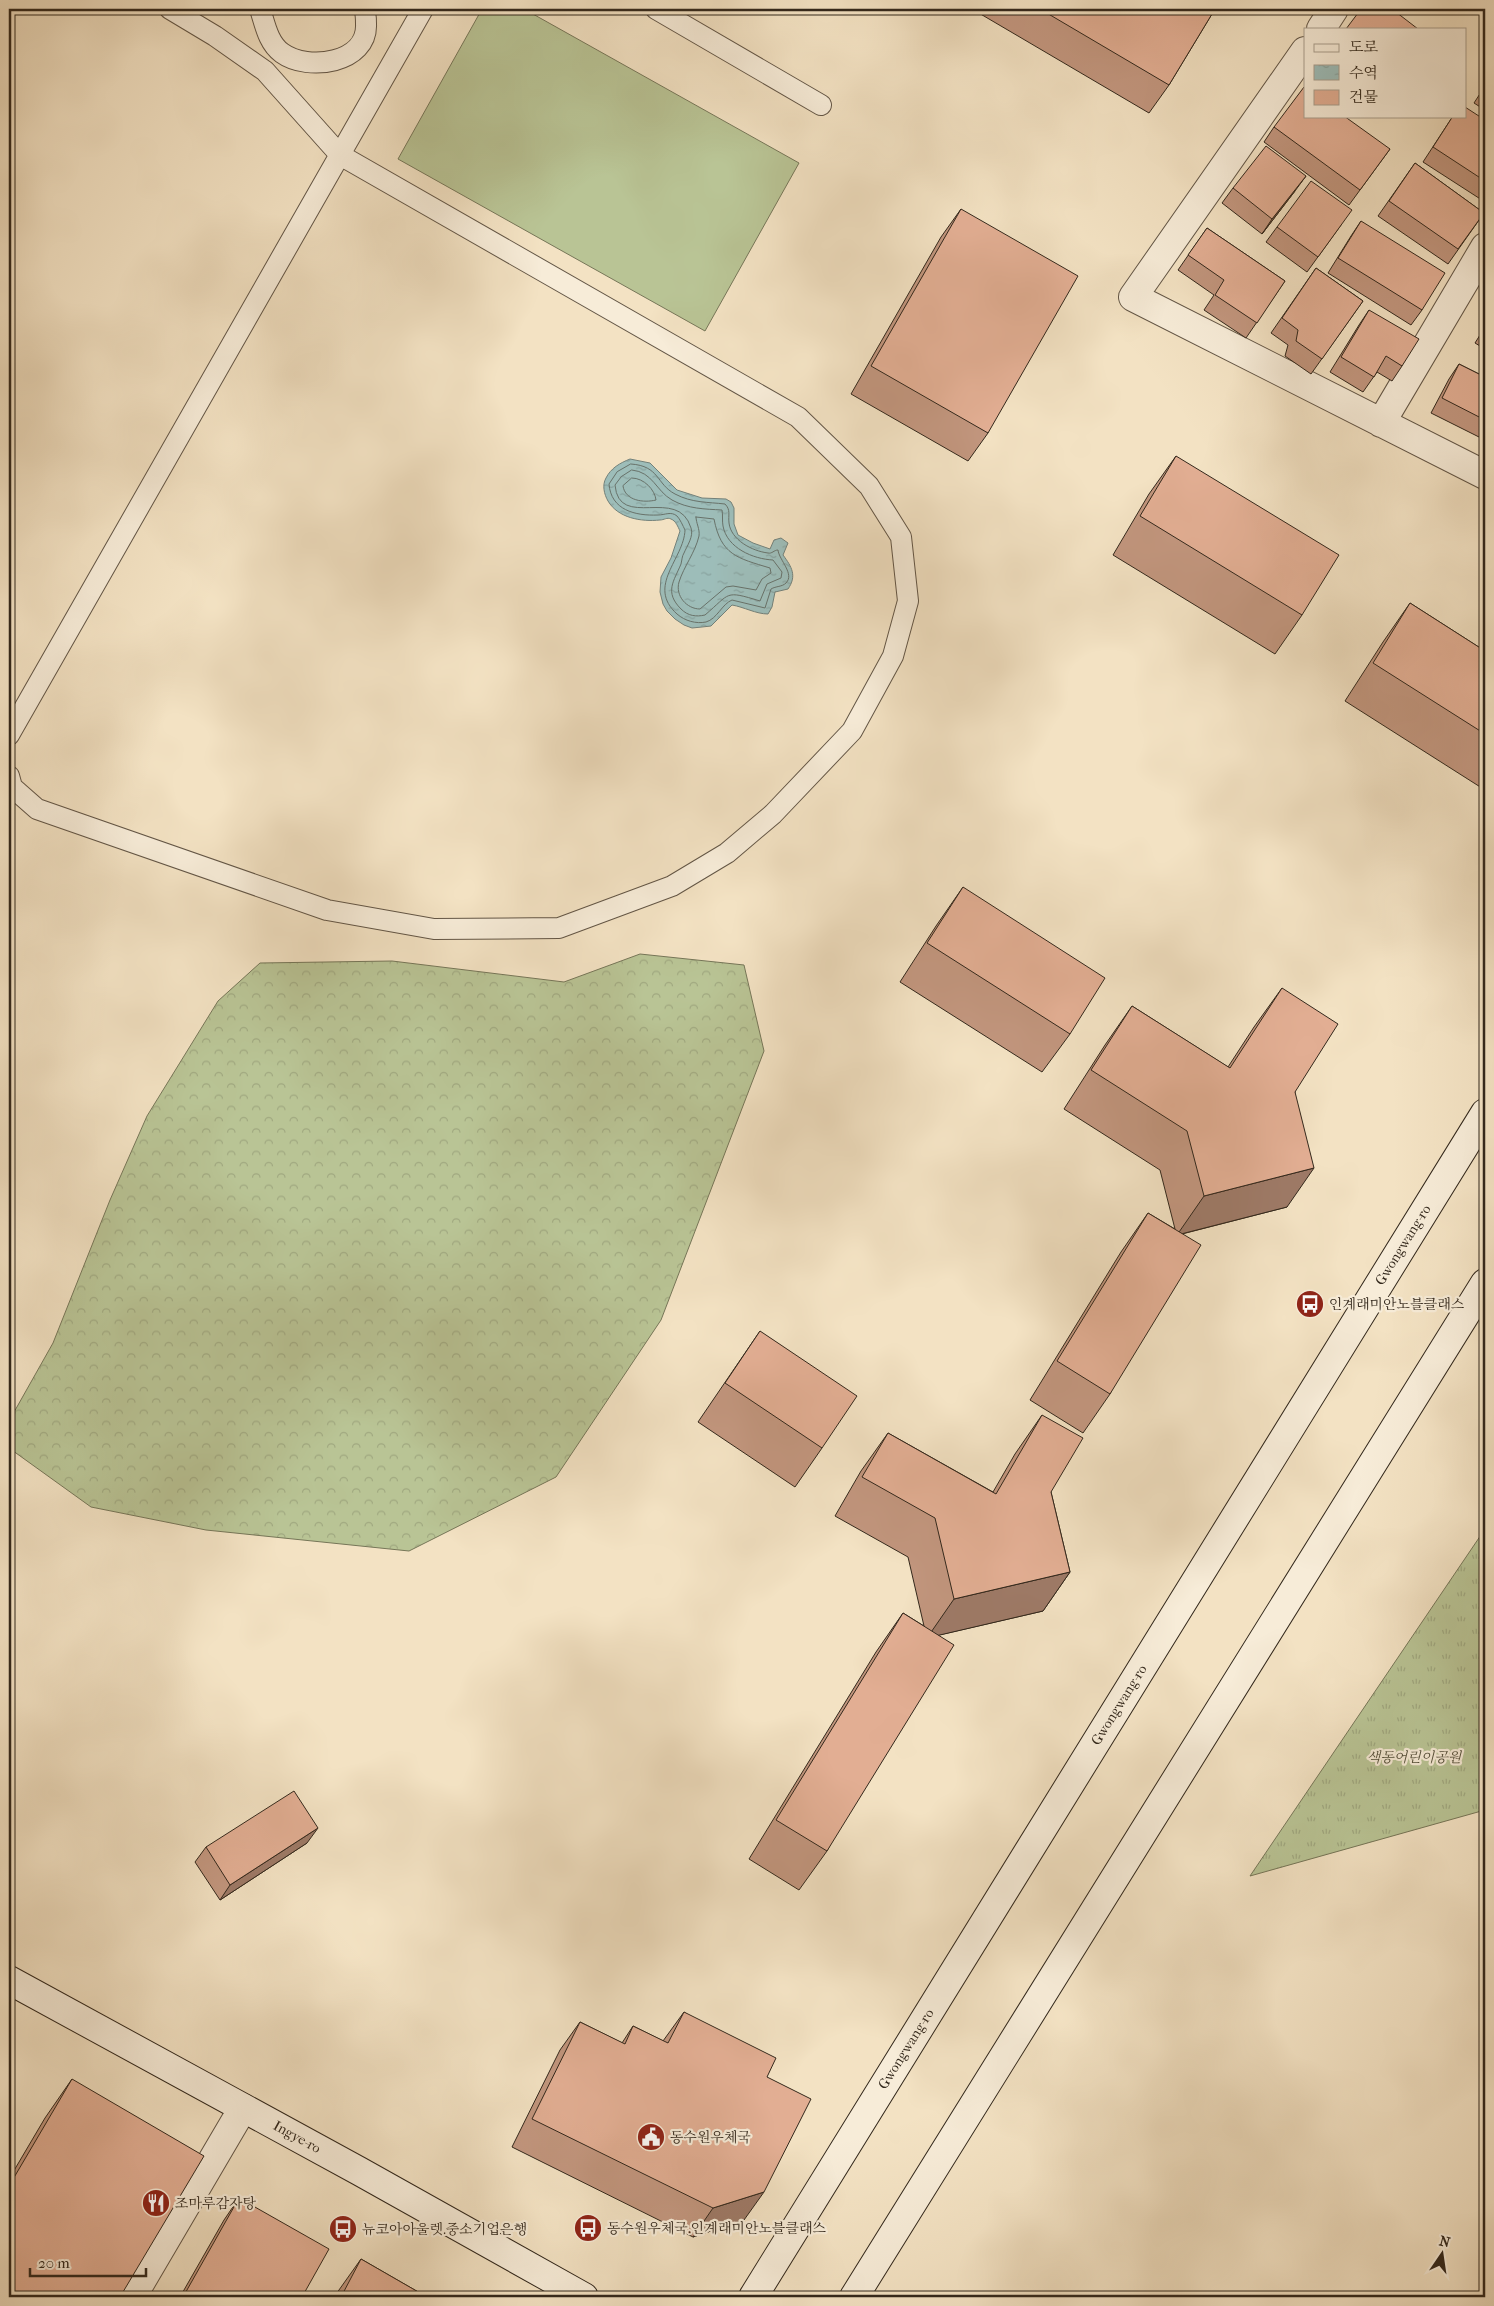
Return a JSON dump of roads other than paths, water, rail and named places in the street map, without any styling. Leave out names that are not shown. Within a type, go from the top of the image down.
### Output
[{"type":"street","points":[[1322,28],[1334,9]]},
{"type":"street","points":[[1304,52],[1133,297],[1485,475]]},
{"type":"street","points":[[1381,423],[1485,247]]},
{"type":"street","name":"Gwongwang-ro","points":[[753,2297],[1485,1112]]},
{"type":"street","points":[[854,2297],[1485,1283]]},
{"type":"street","name":"Ingye-ro","points":[[9,1980],[584,2297]]},
{"type":"street","points":[[132,2297],[243,2108]]},
{"type":"lane","points":[[9,776],[12,787],[37,809],[327,910],[434,929],[558,928],[672,886],[727,853],[773,814],[852,731],[894,656],[908,601],[901,537],[868,486],[798,417],[340,155],[265,71],[215,36],[170,9]]},
{"type":"lane","points":[[260,9],[268,36],[281,53],[299,61],[322,63],[344,57],[360,46],[366,31],[364,9]]},
{"type":"lane","points":[[9,735],[423,9]]},
{"type":"lane","points":[[656,9],[821,105]]},
{"type":"water","points":[[630,459],[650,463],[677,490],[702,498],[726,499],[731,502],[734,508],[734,524],[738,535],[753,543],[770,549],[774,540],[781,538],[788,543],[783,555],[791,568],[793,576],[791,584],[788,589],[775,592],[772,607],[768,614],[732,605],[711,626],[692,628],[675,619],[667,611],[660,592],[661,577],[671,558],[680,531],[678,526],[670,518],[645,520],[624,515],[612,507],[605,492],[604,484],[610,471]]},
{"type":"place","name":"인계래미안노블클래스","points":[[1310,1304]]},
{"type":"place","name":"동수원우체국","points":[[651,2137]]},
{"type":"place","name":"조마루감자탕","points":[[156,2203]]},
{"type":"place","name":"동수원우체국.인계래미안노블클래스","points":[[588,2228]]},
{"type":"place","name":"뉴코아아울렛.중소기업은행","points":[[343,2229]]},
{"type":"park label","name":"색동어린이공원","points":[[1414,1757]]}]
